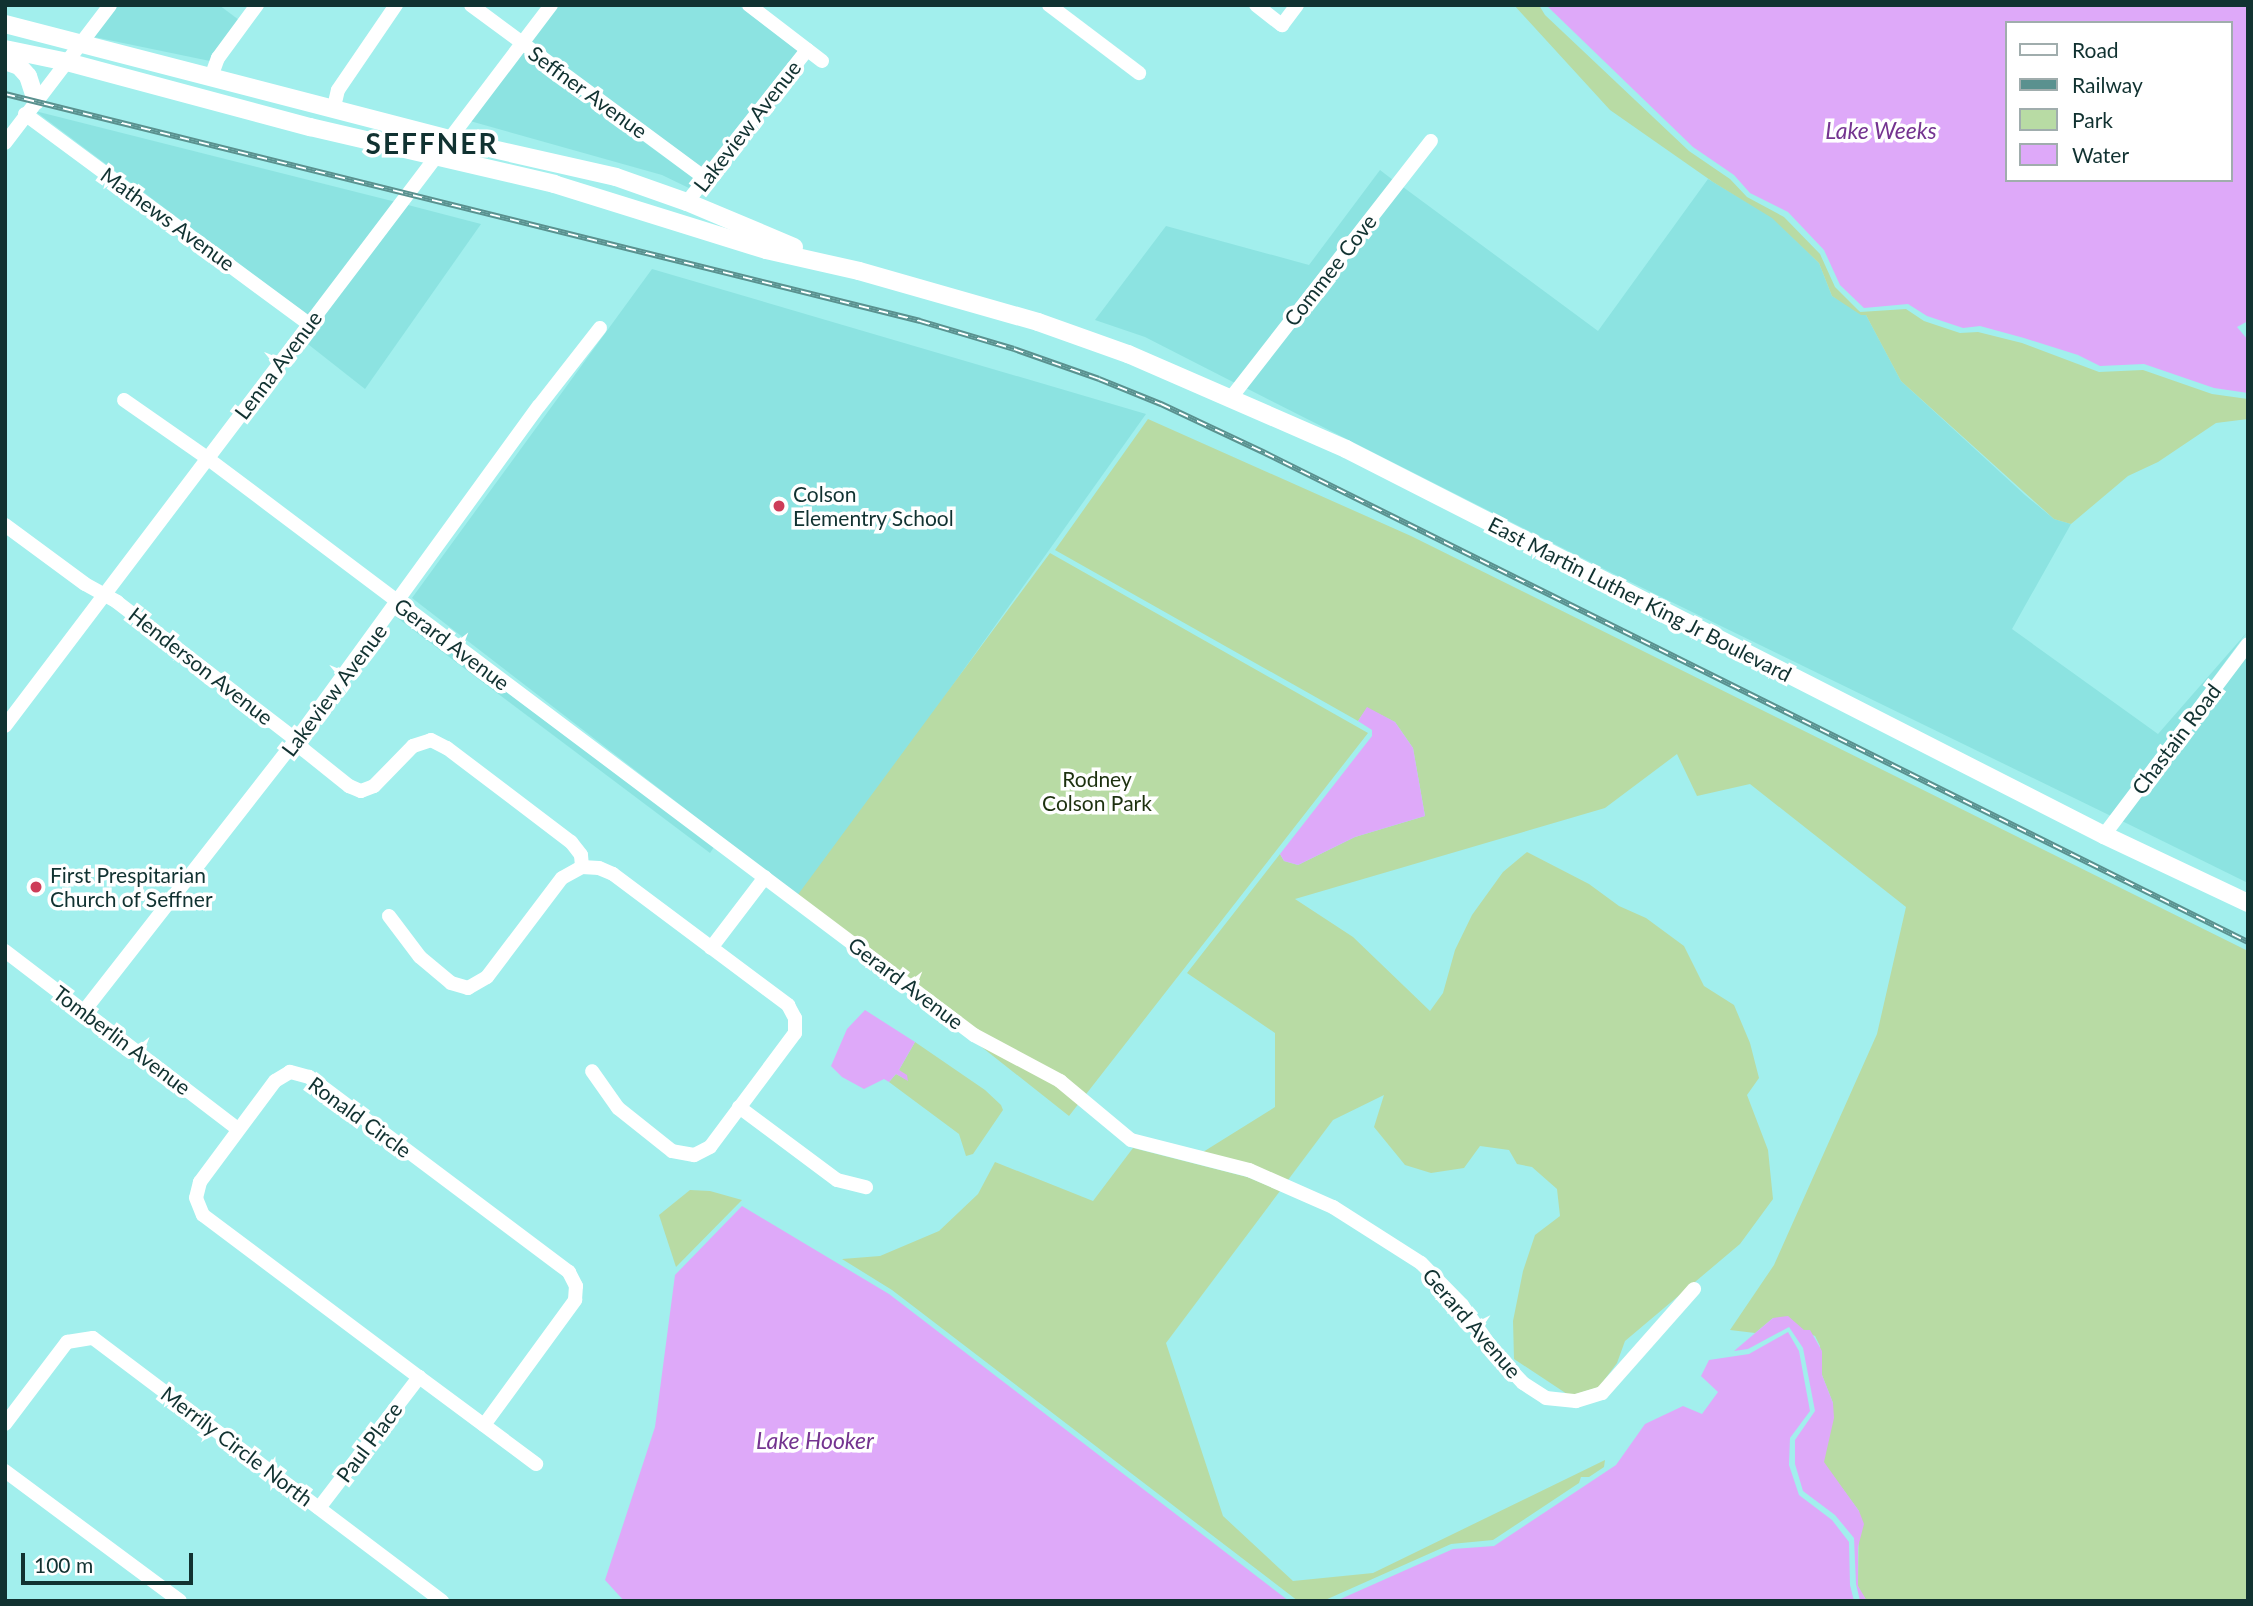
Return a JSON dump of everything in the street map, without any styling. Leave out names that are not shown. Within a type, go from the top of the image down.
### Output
[{"type":"main road","points":[[5,24],[334,107],[449,139],[616,177],[687,202],[859,271]]},
{"type":"main road","points":[[5,49],[67,62],[216,104],[554,184],[766,250],[859,271]]},
{"type":"main road","points":[[5,61],[19,66],[28,76],[30,108]]},
{"type":"main road","name":"East Martin Luther King Jr Boulevard","points":[[859,271],[1023,318],[1128,354],[1346,449],[2104,835],[2248,903]]},
{"type":"street","points":[[5,142],[110,5]]},
{"type":"street","points":[[211,77],[218,58],[257,5]]},
{"type":"street","points":[[334,107],[338,90],[396,5]]},
{"type":"street","name":"Seffner Avenue","points":[[471,5],[706,179]]},
{"type":"street","name":"Lenna Avenue","points":[[5,726],[551,5]]},
{"type":"street","points":[[749,5],[822,61]]},
{"type":"street","points":[[1049,5],[1139,73]]},
{"type":"street","points":[[1256,5],[1282,24],[1297,5]]},
{"type":"street","name":"Lakeview Avenue","points":[[687,202],[807,50]]},
{"type":"street","name":"Mathews Avenue","points":[[30,108],[309,324]]},
{"type":"street","name":"Commee Cove","points":[[1230,399],[1431,141]]},
{"type":"street","name":"Lakeview Avenue","points":[[84,1011],[296,740],[539,406],[600,328]]},
{"type":"street","name":"Gerard Avenue","points":[[124,400],[207,458],[974,1035],[1060,1080],[1131,1140],[1250,1171],[1333,1207],[1421,1263],[1461,1305],[1495,1353],[1523,1383],[1546,1398],[1576,1401],[1602,1393],[1694,1289]]},
{"type":"street","name":"Henderson Avenue","points":[[5,525],[85,584],[105,594],[296,740],[304,750],[349,786],[361,791],[374,786],[413,746],[430,740],[447,748],[571,842],[581,855],[582,867]]},
{"type":"street","name":"Chastain Road","points":[[2104,835],[2248,644]]},
{"type":"street","points":[[389,916],[420,957],[450,983],[468,988],[487,977],[562,878],[582,867],[599,868],[613,874],[788,1005],[795,1018],[795,1033],[710,1147],[694,1155],[672,1152],[618,1108],[592,1071]]},
{"type":"street","points":[[711,948],[765,877]]},
{"type":"street","name":"Tomberlin Avenue","points":[[5,951],[239,1129]]},
{"type":"street","name":"Ronald Circle","points":[[484,1425],[575,1300],[576,1286],[569,1272],[309,1077],[290,1073],[275,1081],[200,1182],[196,1198],[202,1215],[536,1464]]},
{"type":"street","points":[[739,1107],[837,1180],[866,1187]]},
{"type":"street","name":"Merrily Circle North","points":[[5,1424],[67,1342],[93,1338],[442,1601]]},
{"type":"street","name":"Paul Place","points":[[318,1508],[419,1377]]},
{"type":"street","points":[[5,1471],[180,1601]]},
{"type":"shaded area","points":[[118,5],[219,5],[239,20],[210,61],[94,37]]},
{"type":"shaded area","points":[[558,5],[738,5],[798,51],[705,171],[531,42]]},
{"type":"shaded area","points":[[523,53],[697,181],[691,189],[662,175],[470,121]]},
{"type":"shaded area","points":[[35,111],[396,202],[309,316]]},
{"type":"shaded area","points":[[1380,170],[1393,180],[1235,383],[1145,337],[1095,320],[1166,226],[1309,265]]},
{"type":"shaded area","points":[[1708,179],[1772,217],[1819,263],[1832,296],[1866,315],[1901,381],[2025,495],[2054,519],[2071,524],[2012,629],[2158,734],[2248,631],[2111,816],[1612,573],[1246,388],[1403,187],[1598,331]]},
{"type":"shaded area","points":[[408,205],[481,224],[365,389],[304,341]]},
{"type":"shaded area","name":"Colson Elementry School","points":[[652,269],[1146,414],[801,898],[412,598]]},
{"type":"shaded area","points":[[399,612],[714,847],[710,853],[396,617]]},
{"type":"shaded area","points":[[2248,654],[2248,883],[2122,821]]},
{"type":"green space","points":[[1514,5],[1539,5],[1545,15],[1689,151],[1730,179],[1747,197],[1784,217],[1820,254],[1835,287],[1860,312],[1906,309],[1924,321],[1960,333],[1978,332],[2022,343],[2099,372],[2143,370],[2212,394],[2248,399],[2248,419],[2216,423],[2158,462],[2128,476],[2071,524],[2054,519],[1901,381],[1866,315],[1861,315],[1832,296],[1819,263],[1772,218],[1713,182],[1610,110]]},
{"type":"green space","points":[[1148,419],[1411,536],[2248,951],[2248,1601],[1865,1600],[1858,1586],[1859,1511],[1823,1462],[1833,1403],[1822,1375],[1820,1346],[1815,1336],[1773,1318],[1755,1333],[1730,1330],[1774,1265],[1877,1034],[1906,907],[1750,784],[1697,796],[1677,754],[1605,808],[1295,899],[1353,937],[1430,1011],[1443,993],[1455,950],[1472,915],[1503,872],[1527,852],[1589,884],[1619,906],[1646,918],[1684,946],[1704,986],[1734,1005],[1750,1043],[1759,1078],[1747,1095],[1768,1150],[1773,1199],[1740,1244],[1625,1341],[1617,1363],[1599,1387],[1567,1394],[1514,1359],[1513,1321],[1523,1271],[1535,1235],[1560,1216],[1557,1189],[1532,1167],[1517,1164],[1509,1150],[1480,1146],[1464,1168],[1431,1173],[1405,1165],[1374,1127],[1384,1095],[1333,1120],[1288,1180],[1203,1152],[1275,1107],[1275,1033],[1187,973],[1280,854],[1284,861],[1298,865],[1355,837],[1425,816],[1413,748],[1395,722],[1367,708],[1358,721],[1055,550]]},
{"type":"green space","name":"Rodney Colson Park","points":[[1050,553],[1368,733],[1069,1116],[921,999],[791,904]]},
{"type":"green space","points":[[915,1042],[985,1090],[1001,1105],[1003,1110],[973,1154],[966,1156],[959,1134],[889,1082],[896,1074],[907,1080],[899,1070]]},
{"type":"green space","points":[[1133,1148],[1247,1177],[1280,1191],[1166,1343],[1223,1516],[1293,1581],[1373,1573],[1605,1460],[1604,1467],[1589,1477],[1581,1477],[1579,1483],[1493,1540],[1451,1544],[1323,1601],[1298,1601],[892,1290],[842,1259],[880,1256],[939,1231],[978,1194],[995,1162],[1093,1201]]},
{"type":"green space","points":[[690,1190],[710,1191],[742,1200],[676,1267],[659,1215]]},
{"type":"water","name":"Lake Weeks","points":[[1546,5],[2248,5],[2248,321],[2237,327],[2248,340],[2248,393],[2214,388],[2144,364],[2100,366],[2078,355],[2024,338],[1980,326],[1963,328],[1927,316],[1908,304],[1864,308],[1840,285],[1824,250],[1788,212],[1750,193],[1734,175],[1693,147]]},
{"type":"water","points":[[1367,707],[1395,722],[1413,748],[1425,816],[1355,837],[1298,865],[1284,861],[1280,854],[1372,736],[1372,730],[1358,721]]},
{"type":"water","points":[[865,1010],[915,1042],[899,1070],[907,1075],[908,1081],[896,1074],[889,1082],[884,1079],[864,1089],[842,1077],[831,1066],[847,1029]]},
{"type":"water","name":"Lake Hooker","points":[[742,1206],[889,1294],[1289,1601],[624,1601],[605,1580],[655,1427],[675,1275]]},
{"type":"water","points":[[1788,1316],[1804,1330],[1810,1330],[1822,1351],[1822,1375],[1833,1403],[1834,1418],[1824,1462],[1859,1511],[1864,1524],[1858,1547],[1858,1586],[1867,1601],[1860,1601],[1856,1584],[1854,1538],[1835,1515],[1803,1491],[1795,1464],[1795,1440],[1815,1411],[1803,1348],[1789,1327],[1748,1349],[1734,1351],[1773,1318]]},
{"type":"water","points":[[1788,1332],[1799,1351],[1810,1411],[1790,1438],[1789,1465],[1799,1495],[1832,1520],[1849,1542],[1850,1585],[1854,1601],[1336,1601],[1453,1549],[1494,1546],[1616,1465],[1645,1424],[1683,1406],[1702,1414],[1718,1392],[1701,1376],[1709,1360],[1749,1354]]},
{"type":"railway","points":[[5,94],[920,321],[1014,349],[1099,379],[1161,404],[1265,453],[2248,942]]},
{"type":"place","name":"Colson Elementry School","points":[[779,506]]},
{"type":"place","name":"First Prespitarian Church of Seffner","points":[[36,887]]},
{"type":"district","name":"SEFFNER","points":[[432,143]]}]
